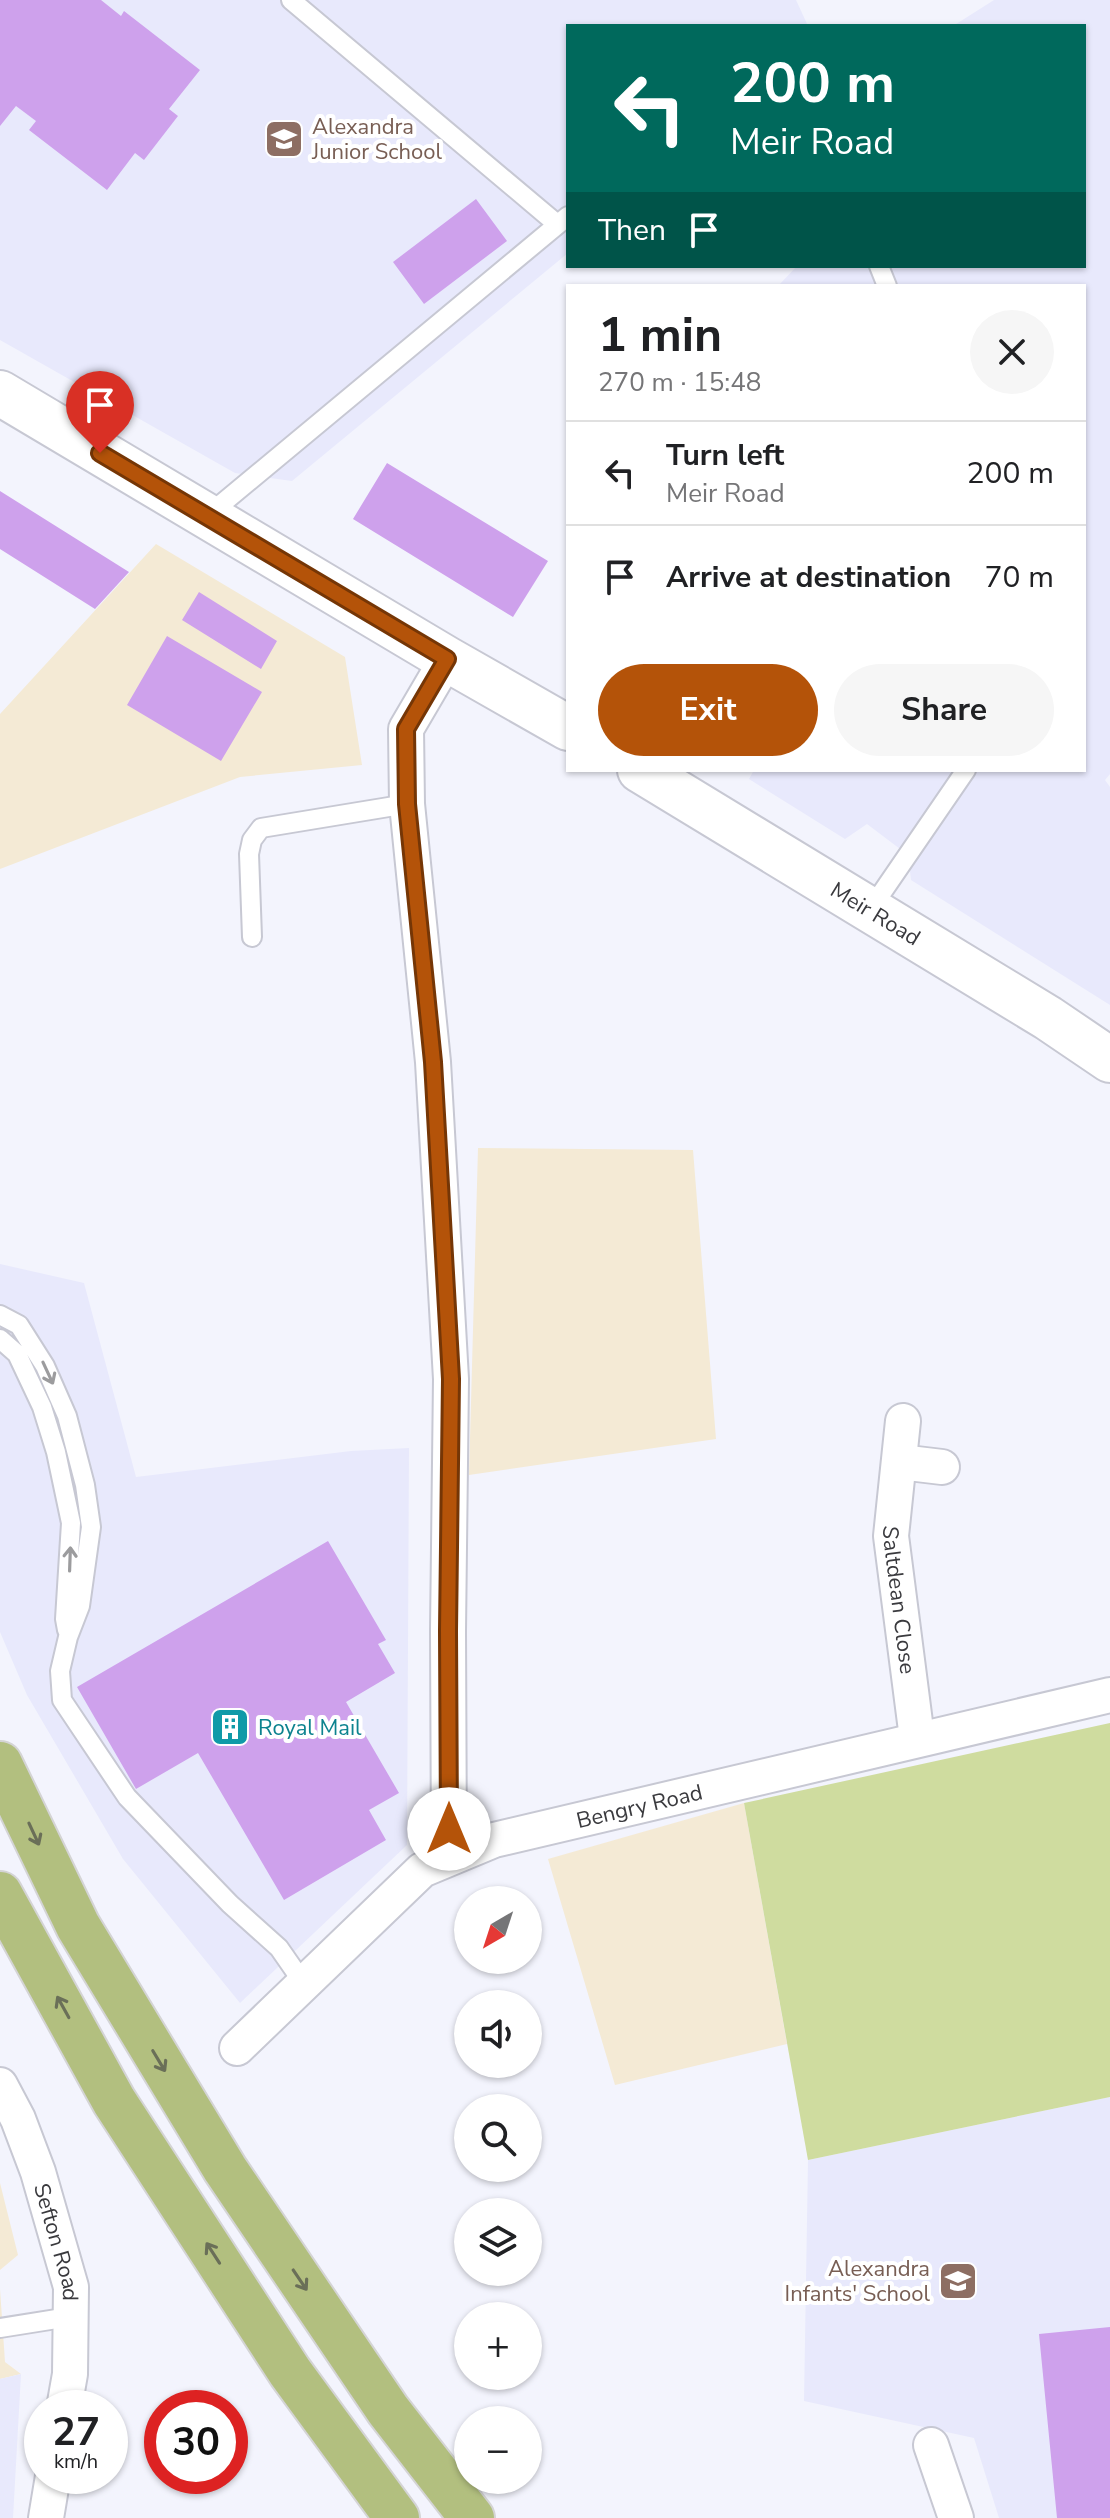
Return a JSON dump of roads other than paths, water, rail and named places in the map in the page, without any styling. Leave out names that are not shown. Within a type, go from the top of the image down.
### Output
[{"type":"highway","points":[[0,1764],[78,1926],[225,2169],[388,2410],[472,2518]]},
{"type":"highway","points":[[0,1894],[114,2101],[271,2342],[379,2518]]},
{"type":"highway","points":[[271,2342],[397,2518]]},
{"type":"street","points":[[0,393],[566,727]]},
{"type":"street","points":[[447,659],[406,729],[407,804],[433,1062],[451,1379],[449,1857]]},
{"type":"street","name":"Meir Road","points":[[643,772],[1048,1018],[1110,1060]]},
{"type":"street","name":"Saltdean Close","points":[[903,1421],[891,1536],[917,1738]]},
{"type":"street","points":[[900,1462],[942,1467]]},
{"type":"street","name":"Bengry Road","points":[[237,2048],[422,1870],[449,1857],[494,1840],[1110,1695]]},
{"type":"street","name":"Sefton Road","points":[[0,2085],[18,2119],[38,2172],[71,2287],[67,2390]]},
{"type":"street","points":[[931,2445],[956,2518]]},
{"type":"street","points":[[46,2518],[50,2494]]},
{"type":"lane","points":[[207,516],[563,220],[291,0]]},
{"type":"lane","points":[[870,910],[965,772]]},
{"type":"lane","points":[[252,937],[249,854],[252,840],[261,828],[407,804]]},
{"type":"lane","points":[[0,1315],[19,1325],[45,1366],[67,1416],[85,1485],[91,1527],[80,1606],[60,1671],[62,1700],[127,1797],[230,1904],[279,1948],[304,1984]]},
{"type":"lane","points":[[0,1339],[17,1354],[42,1407],[56,1452],[71,1523],[65,1619],[68,1637]]},
{"type":"lane","points":[[0,2328],[69,2317]]},
{"type":"place","name":"Alexandra Junior School","points":[[284,139]]},
{"type":"place","name":"Royal Mail","points":[[230,1727]]},
{"type":"place","name":"Alexandra Infants' School","points":[[958,2281]]}]
